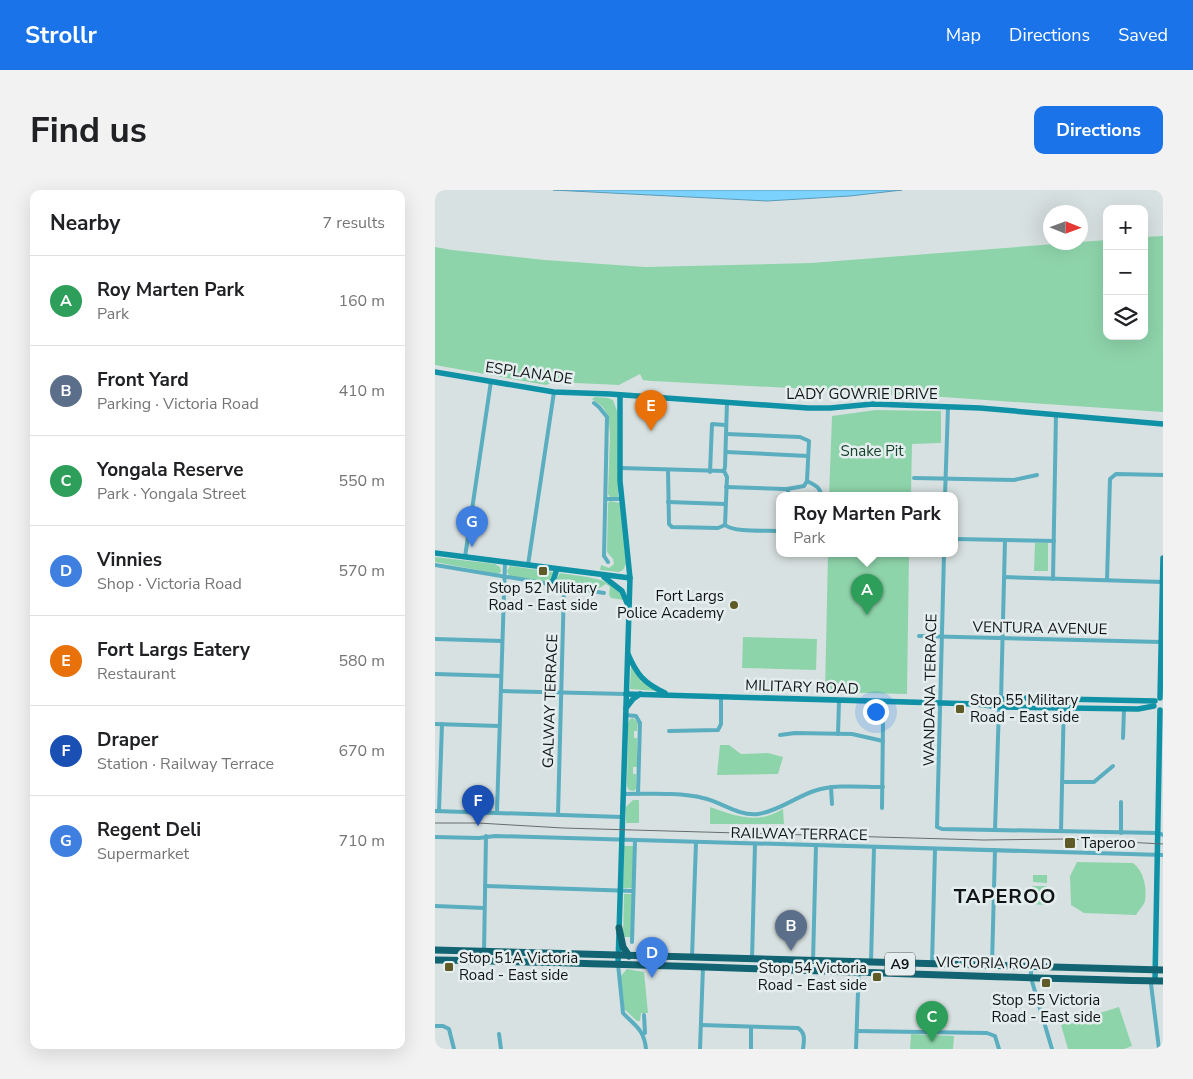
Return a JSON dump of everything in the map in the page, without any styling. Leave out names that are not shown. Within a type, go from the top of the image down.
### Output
[{"type":"highway","points":[[619,928],[623,947],[629,956]]},
{"type":"highway","name":"VICTORIA ROAD","points":[[435,950],[520,953],[703,967],[1163,981]]},
{"type":"highway","points":[[520,953],[519,956],[524,962]]},
{"type":"highway","name":"VICTORIA ROAD","points":[[435,960],[524,962],[617,960],[629,956],[1163,970]]},
{"type":"highway","points":[[721,959],[733,965],[733,968]]},
{"type":"main road","name":"ESPLANADE","points":[[435,372],[554,392],[620,395]]},
{"type":"main road","points":[[610,394],[620,407]]},
{"type":"main road","points":[[617,960],[630,578],[620,468],[620,395]]},
{"type":"main road","name":"LADY GOWRIE DRIVE","points":[[620,395],[823,408],[873,404],[1014,410],[1163,424]]},
{"type":"main road","points":[[620,407],[629,396]]},
{"type":"main road","points":[[435,553],[602,576],[630,578]]},
{"type":"main road","points":[[1155,981],[1160,854],[1162,710],[1158,701],[1163,558]]},
{"type":"main road","points":[[547,584],[553,581],[557,569]]},
{"type":"main road","points":[[602,576],[622,591],[629,607]]},
{"type":"main road","points":[[627,652],[640,677],[667,695]]},
{"type":"main road","name":"MILITARY ROAD","points":[[626,694],[1125,709],[1138,709],[1158,701]]},
{"type":"main road","points":[[625,712],[633,699],[640,694]]},
{"type":"main road","name":"MILITARY ROAD","points":[[977,704],[1011,698],[1158,701]]},
{"type":"street","points":[[465,556],[491,381]]},
{"type":"street","points":[[527,565],[554,392]]},
{"type":"street","points":[[725,525],[727,477],[724,471],[727,402]]},
{"type":"street","points":[[594,403],[607,417],[604,556],[608,562]]},
{"type":"street","points":[[945,492],[948,407]]},
{"type":"street","points":[[1053,578],[1056,414]]},
{"type":"street","points":[[710,472],[713,424],[725,424]]},
{"type":"street","points":[[726,434],[806,438],[809,441],[807,481],[804,486],[787,490],[726,487]]},
{"type":"street","points":[[726,452],[808,456]]},
{"type":"street","points":[[620,468],[724,471]]},
{"type":"street","points":[[668,470],[668,520],[672,527],[718,528],[725,525]]},
{"type":"street","points":[[1107,580],[1110,479],[1116,474],[1163,475]]},
{"type":"street","points":[[914,478],[1014,480],[1037,475]]},
{"type":"street","points":[[807,481],[817,486],[821,492]]},
{"type":"street","points":[[606,499],[622,499]]},
{"type":"street","points":[[668,502],[725,504]]},
{"type":"street","points":[[725,525],[729,528],[738,529],[776,530]]},
{"type":"street","points":[[958,539],[1054,541]]},
{"type":"street","points":[[1001,700],[1005,540]]},
{"type":"street","name":"WANDANA TERRACE","points":[[944,557],[937,827],[942,829],[995,830]]},
{"type":"street","points":[[497,812],[505,562]]},
{"type":"street","points":[[435,565],[604,593]]},
{"type":"street","points":[[1004,577],[1163,582]]},
{"type":"street","name":"GALWAY TERRACE","points":[[558,814],[564,587]]},
{"type":"street","name":"VENTURA AVENUE","points":[[919,636],[1161,642]]},
{"type":"street","points":[[435,639],[502,641]]},
{"type":"street","points":[[435,674],[501,676]]},
{"type":"street","points":[[501,691],[626,694]]},
{"type":"street","points":[[669,731],[718,730],[721,724],[721,696]]},
{"type":"street","points":[[1061,832],[1064,699]]},
{"type":"street","points":[[838,734],[839,701]]},
{"type":"street","points":[[999,706],[995,830],[1160,834]]},
{"type":"street","points":[[1123,738],[1125,709]]},
{"type":"street","points":[[625,712],[636,716],[640,722],[638,794]]},
{"type":"street","points":[[883,723],[883,808]]},
{"type":"street","points":[[435,724],[499,726]]},
{"type":"street","points":[[442,724],[437,811],[622,817]]},
{"type":"street","points":[[781,735],[795,733],[852,734],[883,741]]},
{"type":"street","points":[[1062,782],[1094,782],[1113,766]]},
{"type":"street","points":[[623,794],[702,797],[740,813],[752,814],[766,812],[809,793],[831,787],[883,787]]},
{"type":"street","points":[[831,787],[832,804]]},
{"type":"street","points":[[1121,802],[1121,833]]},
{"type":"street","points":[[483,952],[487,836]]},
{"type":"street","name":"RAILWAY TERRACE","points":[[435,837],[479,838],[487,836],[1160,854]]},
{"type":"street","points":[[632,942],[635,841]]},
{"type":"street","points":[[692,958],[696,842]]},
{"type":"street","points":[[752,960],[755,844]]},
{"type":"street","points":[[813,962],[816,846]]},
{"type":"street","points":[[871,963],[873,847]]},
{"type":"street","points":[[932,964],[935,848]]},
{"type":"street","points":[[992,966],[995,850]]},
{"type":"street","points":[[485,886],[633,891]]},
{"type":"street","points":[[435,906],[485,908]]},
{"type":"street","points":[[617,960],[623,1013],[642,1030],[645,1037]]},
{"type":"street","points":[[857,1049],[859,963]]},
{"type":"street","points":[[700,1049],[703,967]]},
{"type":"street","points":[[1031,967],[1031,978],[1052,1049]]},
{"type":"street","points":[[1155,981],[1151,984],[1159,1049]]},
{"type":"street","points":[[644,1015],[646,1049]]},
{"type":"street","points":[[701,1025],[798,1028],[802,1030],[804,1035],[803,1049]]},
{"type":"street","points":[[435,1026],[443,1026],[449,1029],[454,1049]]},
{"type":"street","points":[[751,1027],[751,1049]]},
{"type":"street","points":[[857,1031],[987,1034],[995,1036],[999,1049]]},
{"type":"street","points":[[499,1034],[501,1049]]},
{"type":"street","points":[[1157,1039],[1163,1039]]},
{"type":"green space","points":[[1163,236],[1163,412],[928,396],[861,394],[829,390],[652,381],[643,380],[640,374],[619,385],[554,382],[546,385],[435,365],[435,247],[545,260],[645,267],[811,263],[1043,245],[1043,250],[1088,250],[1088,241],[1103,240],[1103,340],[1148,340],[1148,237]]},
{"type":"green space","points":[[595,397],[613,400],[617,411],[618,497],[610,497],[608,494],[610,434],[608,415],[602,406],[592,399]]},
{"type":"green space","name":"Snake Pit","points":[[876,410],[941,411],[941,443],[912,444],[911,492],[829,492],[832,416]]},
{"type":"green space","points":[[610,501],[620,503],[626,564],[623,570],[619,572],[600,570],[601,565],[609,568],[614,564],[613,559],[607,552],[608,503]]},
{"type":"green space","points":[[1035,543],[1048,543],[1048,571],[1034,571]]},
{"type":"green space","points":[[435,557],[495,564],[500,567],[501,571],[499,574],[435,562]]},
{"type":"green space","points":[[828,557],[909,557],[907,694],[825,692]]},
{"type":"green space","points":[[510,566],[553,572],[553,579],[546,582],[509,576],[507,571]]},
{"type":"green space","points":[[560,573],[605,582],[620,592],[624,600],[611,598],[609,595],[610,587],[606,584],[596,590],[554,583]]},
{"type":"green space","points":[[743,637],[817,639],[816,670],[742,668]]},
{"type":"green space","points":[[631,665],[641,681],[657,691],[630,689]]},
{"type":"green space","points":[[633,718],[638,722],[637,731],[634,731],[634,738],[637,738],[637,767],[633,767],[633,774],[636,774],[636,789],[634,791],[629,790],[627,786],[628,723]]},
{"type":"green space","points":[[720,745],[729,745],[741,754],[768,753],[783,757],[778,774],[717,775]]},
{"type":"green space","points":[[633,800],[639,800],[639,823],[626,823],[626,807]]},
{"type":"green space","points":[[710,807],[738,816],[755,818],[764,817],[783,809],[784,824],[710,824]]},
{"type":"green space","points":[[624,846],[634,846],[633,888],[623,888]]},
{"type":"green space","points":[[1077,862],[1133,863],[1137,866],[1144,880],[1146,896],[1136,915],[1084,913],[1071,905],[1070,876]]},
{"type":"green space","points":[[1033,875],[1047,875],[1047,883],[1033,882]]},
{"type":"green space","points":[[1032,886],[1047,886],[1047,894],[1032,893]]},
{"type":"green space","points":[[624,894],[632,894],[631,937],[623,937]]},
{"type":"green space","points":[[1032,897],[1047,897],[1046,905],[1032,904]]},
{"type":"green space","points":[[627,969],[644,972],[648,1013],[641,1013],[640,1021],[637,1021],[624,1009],[620,977]]},
{"type":"green space","points":[[1119,1007],[1132,1046],[1124,1049],[1068,1049],[1061,1025]]},
{"type":"green space","points":[[911,1034],[954,1036],[953,1049],[910,1049]]},
{"type":"water","points":[[553,190],[902,190],[850,196],[767,201]]},
{"type":"railway","points":[[435,823],[983,840],[1068,839],[1163,844]]},
{"type":"place","name":"Fort Largs Eatery","points":[[651,431]]},
{"type":"place","name":"Regent Deli","points":[[472,547]]},
{"type":"place","name":"Stop 52 Military Road - East side","points":[[543,571]]},
{"type":"place","name":"Fort Largs Police Academy","points":[[734,605]]},
{"type":"place","name":"Roy Marten Park","points":[[867,615]]},
{"type":"place","name":"Stop 55 Military Road - East side","points":[[960,709]]},
{"type":"place","name":"Draper","points":[[478,826]]},
{"type":"place","name":"Taperoo","points":[[1070,843]]},
{"type":"place","name":"Front Yard","points":[[791,951]]},
{"type":"place","name":"Stop 51A Victoria Road - East side","points":[[449,967]]},
{"type":"place","name":"Stop 54 Victoria Road - East side","points":[[877,977]]},
{"type":"place","name":"Vinnies","points":[[652,978]]},
{"type":"place","name":"Stop 55 Victoria Road - East side","points":[[1046,983]]},
{"type":"place","name":"Yongala Reserve","points":[[932,1042]]},
{"type":"district","name":"TAPEROO","points":[[1005,896]]}]
